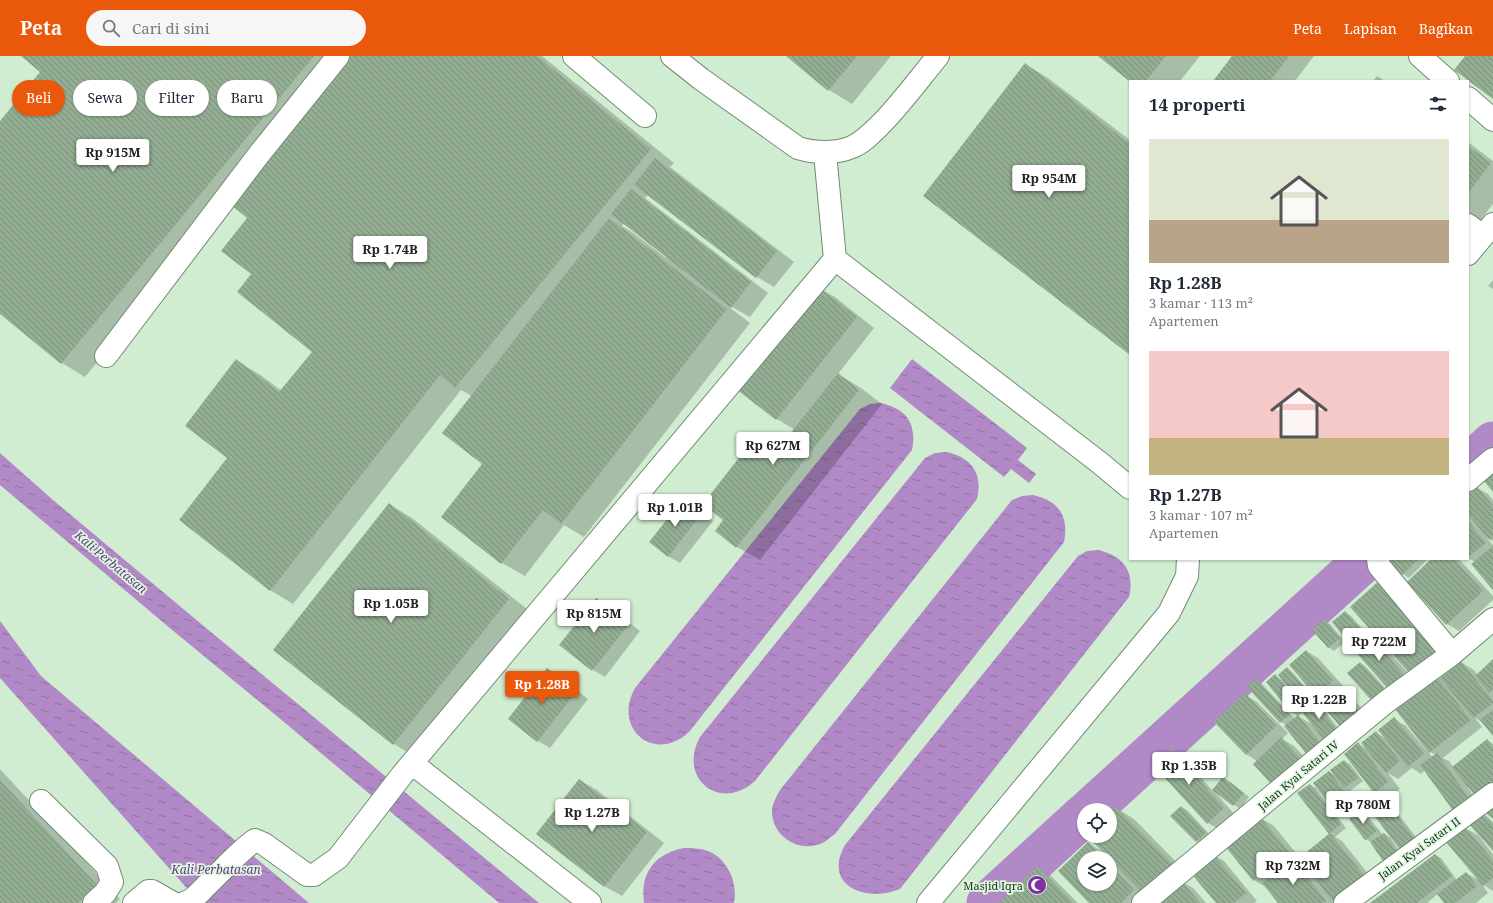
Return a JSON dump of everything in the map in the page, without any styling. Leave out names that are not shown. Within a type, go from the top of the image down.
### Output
[{"type":"street","points":[[106,356],[260,153],[338,56]]},
{"type":"street","points":[[574,56],[645,116]]},
{"type":"street","points":[[672,56],[701,79],[798,148],[807,151],[826,153],[852,147],[869,136],[900,104],[938,56]]},
{"type":"street","points":[[1420,56],[1447,80]]},
{"type":"street","points":[[1469,99],[1493,120]]},
{"type":"street","points":[[134,903],[148,890],[183,902],[228,866],[246,846],[255,840],[264,844],[307,875],[314,875],[338,858],[377,806],[835,259],[826,153]]},
{"type":"street","points":[[1469,252],[1481,228]]},
{"type":"street","points":[[835,259],[1094,458],[1129,487]]},
{"type":"street","points":[[1469,479],[1493,459]]},
{"type":"street","points":[[928,903],[1169,613],[1187,576],[1188,560]]},
{"type":"street","points":[[1378,560],[1378,566],[1452,654]]},
{"type":"street","name":"Jalan Kyai Satari IV","points":[[1143,903],[1386,702],[1452,654],[1493,619]]},
{"type":"street","points":[[407,770],[590,903]]},
{"type":"street","name":"Jalan Kyai Satari II","points":[[1355,900],[1493,794]]},
{"type":"street","points":[[41,801],[107,866],[112,882],[105,893],[94,903]]},
{"type":"water","points":[[912,359],[1027,448],[1018,460],[1036,474],[1029,483],[1011,469],[1004,477],[890,388]]},
{"type":"water","points":[[881,403],[898,409],[908,419],[913,433],[912,450],[689,732],[676,741],[663,744],[651,743],[641,737],[633,728],[629,717],[629,703],[635,688],[860,409],[870,404]]},
{"type":"water","points":[[946,452],[963,458],[974,468],[977,474],[978,482],[977,499],[755,781],[742,790],[728,793],[716,792],[706,786],[698,777],[694,766],[694,752],[700,737],[925,458],[935,453]]},
{"type":"water","name":"Kali Perbatasan","points":[[0,453],[53,500],[206,628],[539,903],[499,903],[0,485]]},
{"type":"water","points":[[1033,495],[1050,501],[1060,511],[1065,525],[1064,542],[835,834],[826,841],[816,845],[808,846],[792,843],[780,833],[775,826],[773,818],[772,810],[775,799],[780,790],[1012,500],[1022,496]]},
{"type":"water","points":[[1098,550],[1115,556],[1126,566],[1130,580],[1129,597],[900,889],[887,893],[874,894],[851,888],[843,881],[839,871],[839,859],[845,845],[1078,556],[1087,551]]},
{"type":"water","name":"Kali Perbatasan","points":[[0,621],[41,676],[309,903],[200,903],[0,678]]},
{"type":"water","points":[[684,848],[705,850],[721,860],[730,872],[733,880],[735,895],[734,903],[644,903],[644,882],[652,866],[665,855]]},
{"type":"building","points":[[21,56],[314,56],[277,101],[277,80],[217,80],[217,116],[265,116],[61,364],[0,314],[0,121],[12,106],[12,116],[65,116],[65,80],[33,80],[40,72]]},
{"type":"building","points":[[349,56],[537,56],[651,149],[455,388],[440,375],[270,591],[179,520],[227,458],[185,426],[236,359],[279,392],[312,352],[237,292],[251,274],[221,251],[247,218],[229,203]]},
{"type":"building","points":[[786,56],[857,56],[828,91]]},
{"type":"building","points":[[1098,56],[1166,56],[1147,80],[1129,81]]},
{"type":"building","points":[[1232,56],[1289,56],[1271,80],[1214,80]]},
{"type":"building","points":[[1465,56],[1493,56],[1493,99],[1469,80],[1454,70]]},
{"type":"building","points":[[1025,63],[1129,143],[1129,354],[923,196]]},
{"type":"building","points":[[1469,147],[1491,163],[1469,192]]},
{"type":"building","points":[[655,158],[777,251],[756,278],[634,185]]},
{"type":"building","points":[[631,189],[751,282],[731,308],[611,214]]},
{"type":"building","points":[[609,218],[727,309],[561,524],[543,510],[501,564],[441,517],[482,464],[442,433]]},
{"type":"building","points":[[817,286],[857,317],[776,420],[736,389]]},
{"type":"building","points":[[838,373],[859,390],[736,548],[715,531],[723,520],[703,504],[755,437],[775,453]]},
{"type":"building","points":[[1493,471],[1493,492],[1483,480]]},
{"type":"building","points":[[1476,486],[1493,505],[1493,537],[1490,540],[1469,516],[1469,492]]},
{"type":"building","points":[[683,499],[702,513],[668,557],[649,542]]},
{"type":"building","points":[[389,503],[509,599],[393,745],[273,650]]},
{"type":"building","points":[[1469,522],[1486,543],[1469,556]]},
{"type":"building","points":[[1493,546],[1493,590],[1471,564]]},
{"type":"building","points":[[1389,560],[1418,560],[1402,575],[1388,561]]},
{"type":"building","points":[[1430,560],[1455,560],[1483,591],[1446,625],[1407,582]]},
{"type":"building","points":[[1381,579],[1441,648],[1411,675],[1350,607]]},
{"type":"building","points":[[596,598],[629,624],[592,671],[559,645]]},
{"type":"building","points":[[1345,611],[1363,631],[1349,643],[1332,622]]},
{"type":"building","points":[[1324,619],[1340,638],[1328,648],[1312,630]]},
{"type":"building","points":[[1368,634],[1406,677],[1390,691],[1352,648]]},
{"type":"building","points":[[1306,650],[1333,681],[1316,696],[1289,665]]},
{"type":"building","points":[[1493,659],[1493,689],[1489,693],[1475,676]]},
{"type":"building","points":[[1461,661],[1493,701],[1493,703],[1473,718],[1440,678]]},
{"type":"building","points":[[1360,662],[1384,689],[1371,700],[1347,673]]},
{"type":"building","points":[[1287,667],[1313,697],[1304,705],[1278,675]]},
{"type":"building","points":[[547,668],[577,691],[537,742],[508,719]]},
{"type":"building","points":[[1432,671],[1471,720],[1429,753],[1391,704]]},
{"type":"building","points":[[1275,674],[1301,706],[1291,713],[1266,682]]},
{"type":"building","points":[[1256,679],[1289,715],[1280,723],[1247,687]]},
{"type":"building","points":[[1336,685],[1360,713],[1342,729],[1318,700]]},
{"type":"building","points":[[1245,693],[1276,726],[1246,755],[1214,722]]},
{"type":"building","points":[[1314,701],[1337,730],[1324,740],[1301,711]]},
{"type":"building","points":[[1493,710],[1493,736],[1480,720]]},
{"type":"building","points":[[1298,715],[1322,745],[1308,756],[1284,726]]},
{"type":"building","points":[[1394,717],[1424,754],[1408,767],[1378,730]]},
{"type":"building","points":[[1376,731],[1400,761],[1386,773],[1361,743]]},
{"type":"building","points":[[1281,737],[1300,758],[1271,784],[1253,764]]},
{"type":"building","points":[[1487,739],[1493,746],[1493,783],[1476,797],[1452,767]]},
{"type":"building","points":[[1358,742],[1388,782],[1374,793],[1344,754]]},
{"type":"building","points":[[1171,749],[1224,808],[1207,824],[1153,765]]},
{"type":"building","points":[[1437,753],[1471,801],[1454,812],[1420,765]]},
{"type":"building","points":[[1344,760],[1358,778],[1344,788],[1330,770]]},
{"type":"building","points":[[1329,771],[1349,797],[1333,809],[1313,783]]},
{"type":"building","points":[[1223,777],[1244,793],[1233,806],[1212,790]]},
{"type":"building","points":[[579,779],[647,832],[604,887],[536,834]]},
{"type":"building","points":[[0,780],[97,885],[78,903],[0,903]]},
{"type":"building","points":[[1310,784],[1341,824],[1329,834],[1297,793]]},
{"type":"building","points":[[1380,793],[1417,842],[1402,852],[1365,804]]},
{"type":"building","points":[[1493,805],[1493,819],[1486,813]]},
{"type":"building","points":[[1181,806],[1206,832],[1196,842],[1170,816]]},
{"type":"building","points":[[1117,808],[1172,864],[1143,893],[1117,867],[1117,851],[1102,851],[1094,843],[1117,843]]},
{"type":"building","points":[[1361,810],[1377,831],[1365,840],[1349,819]]},
{"type":"building","points":[[1482,813],[1493,824],[1493,851],[1469,824]]},
{"type":"building","points":[[1261,818],[1289,852],[1253,881],[1225,846]]},
{"type":"building","points":[[1465,827],[1493,860],[1493,878],[1483,886],[1446,842]]},
{"type":"building","points":[[1330,833],[1366,878],[1334,903],[1299,858]]},
{"type":"building","points":[[1384,833],[1399,855],[1385,864],[1370,842]]},
{"type":"building","points":[[1087,843],[1089,843],[1096,851],[1079,851]]},
{"type":"building","points":[[1077,853],[1077,891],[1058,871]]},
{"type":"building","points":[[1212,853],[1246,893],[1234,903],[1216,903],[1189,871]]},
{"type":"building","points":[[1435,854],[1452,876],[1417,903],[1370,903]]},
{"type":"building","points":[[1294,859],[1326,901],[1323,903],[1278,903],[1262,883]]},
{"type":"building","name":"Masjid Iqra","points":[[1038,866],[1073,903],[999,903]]},
{"type":"building","points":[[1117,872],[1134,890],[1121,903],[1089,903],[1077,891],[1117,891]]},
{"type":"building","points":[[1466,872],[1477,886],[1455,903],[1444,903],[1437,894]]},
{"type":"building","points":[[1181,880],[1200,903],[1160,903]]},
{"type":"waterway","points":[[1469,465],[1493,443]]},
{"type":"waterway","points":[[1098,803],[1365,560]]},
{"type":"waterway","points":[[988,903],[1077,821]]},
{"type":"place","name":"Masjid Iqra","points":[[1037,885]]}]
